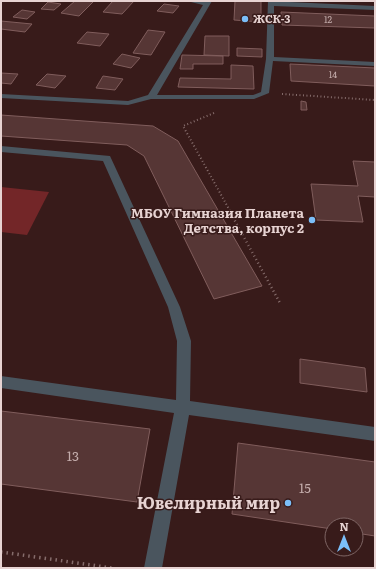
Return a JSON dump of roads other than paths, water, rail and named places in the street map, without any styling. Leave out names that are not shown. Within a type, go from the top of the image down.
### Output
[{"type":"street","points":[[151,97],[208,2],[190,1]]},
{"type":"street","points":[[1,96],[128,104],[151,97],[254,97],[265,93],[270,59],[271,3],[375,8]]},
{"type":"street","points":[[270,59],[375,64]]},
{"type":"street","points":[[1,149],[107,158],[174,307],[184,341],[183,406],[153,568]]},
{"type":"street","points":[[1,382],[183,406],[375,434]]},
{"type":"place","name":"ЖСК-3","points":[[245,19]]},
{"type":"place","name":"МБОУ Гимназия Планета Детства, корпус 2","points":[[312,220]]},
{"type":"place","name":"Ювелирный мир","points":[[288,503]]}]
